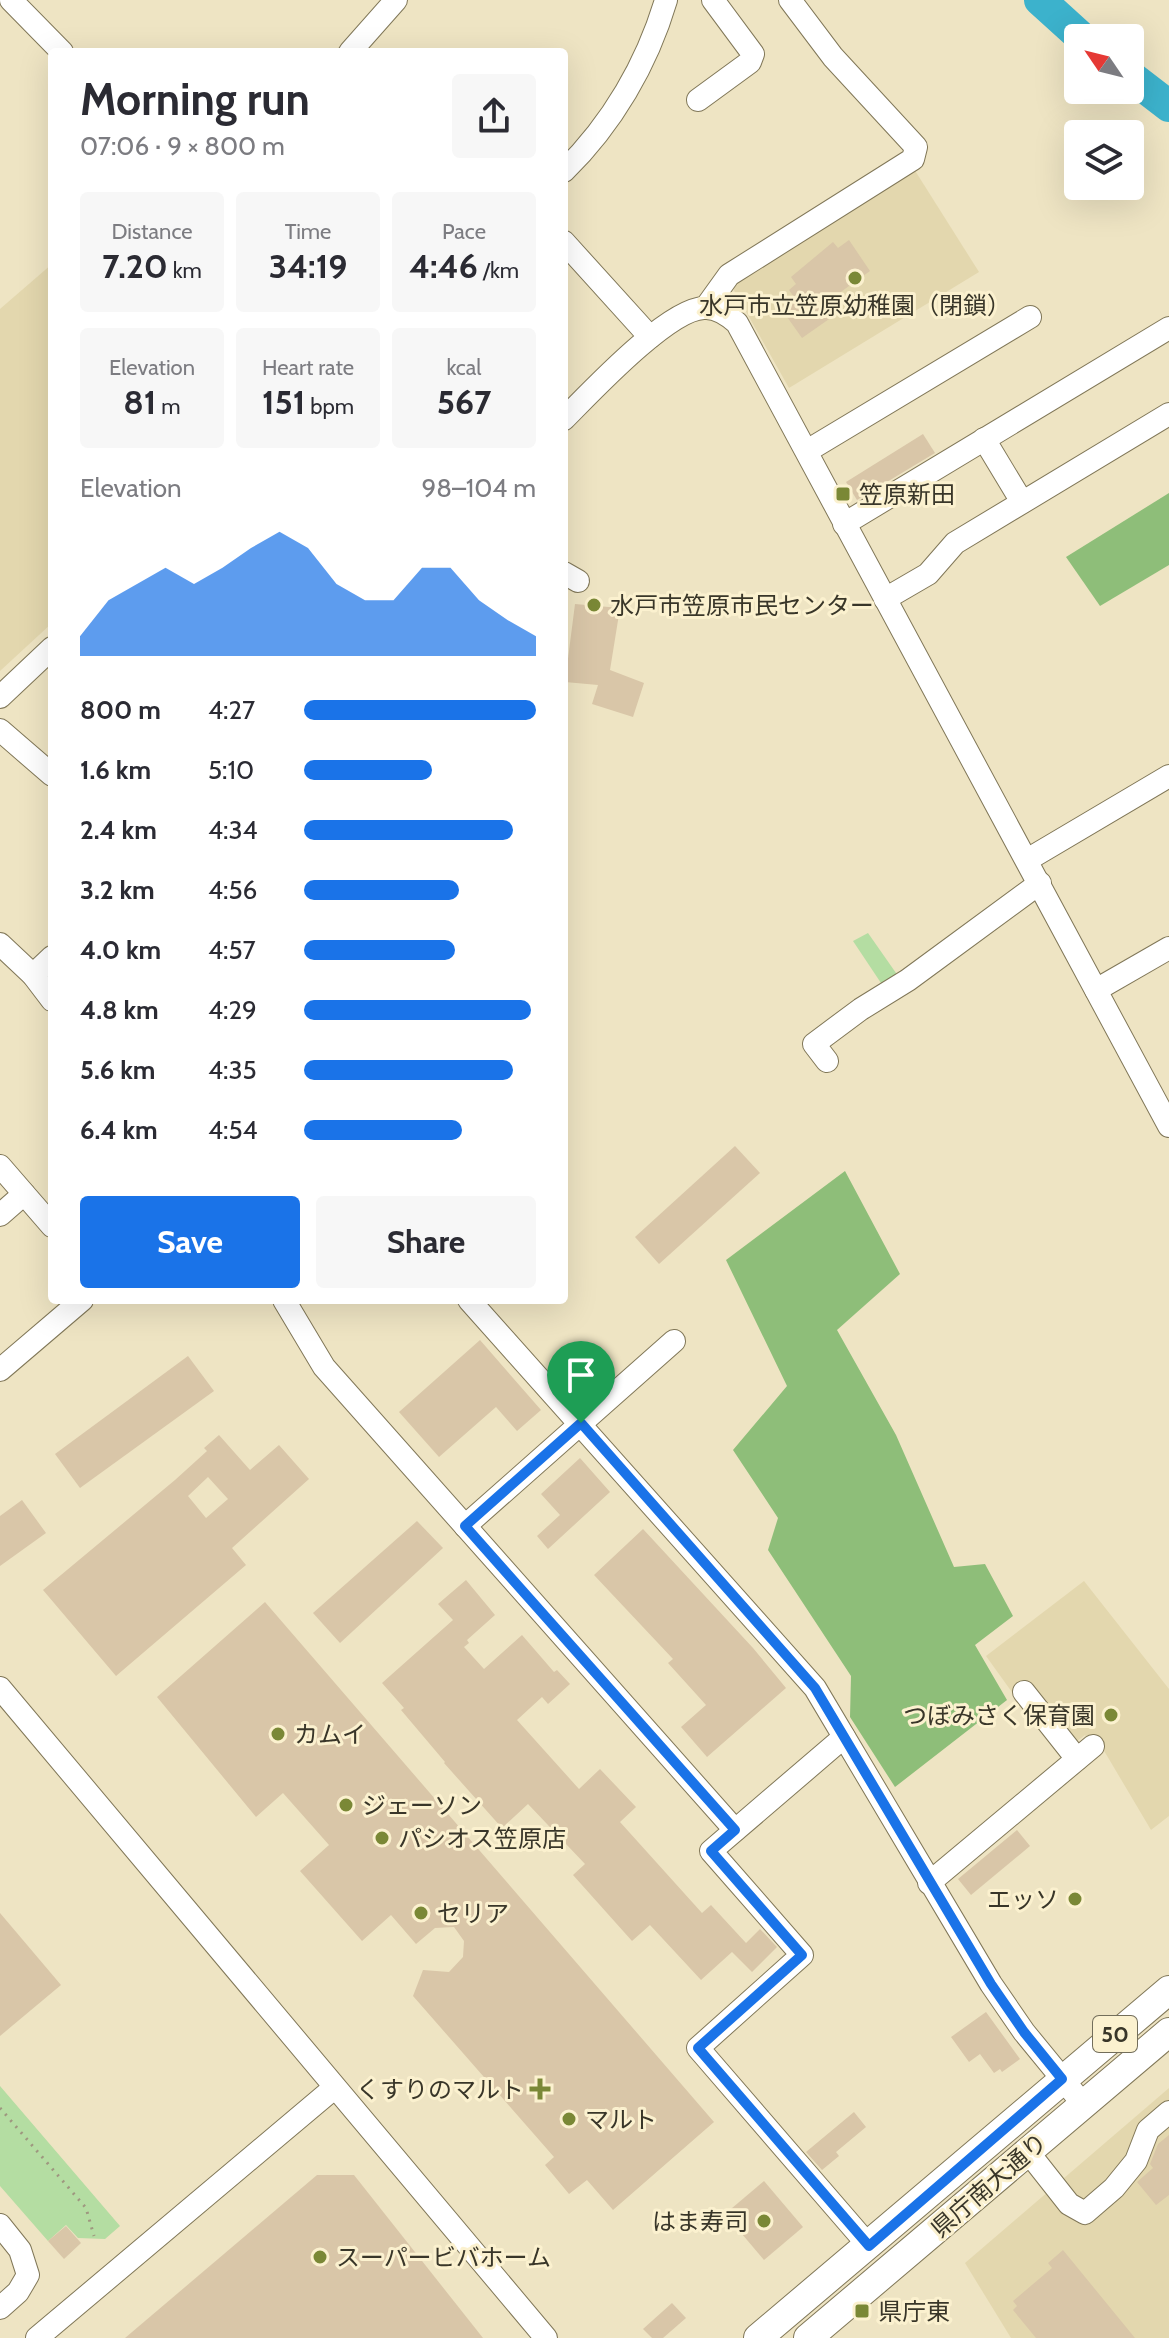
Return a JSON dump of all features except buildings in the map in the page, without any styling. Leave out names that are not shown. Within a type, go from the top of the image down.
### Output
[{"type":"main road","name":"県庁南大通り","points":[[758,2338],[1169,1990]]},
{"type":"main road","name":"県庁南大通り","points":[[808,2338],[1169,2032]]},
{"type":"street","points":[[11,0],[58,48]]},
{"type":"street","points":[[354,48],[396,0]]},
{"type":"street","points":[[568,166],[603,126],[626,92],[645,57],[666,0]]},
{"type":"street","points":[[698,100],[750,62],[753,54],[713,0]]},
{"type":"street","points":[[706,307],[729,275],[913,159],[916,153],[916,147],[833,57],[790,0]]},
{"type":"street","points":[[568,246],[650,337]]},
{"type":"street","points":[[568,415],[650,337],[680,316],[706,307],[718,310],[737,323],[1169,1126]]},
{"type":"street","points":[[807,451],[1030,317]]},
{"type":"street","points":[[844,524],[1169,328]]},
{"type":"street","points":[[885,599],[928,574],[955,543],[1169,414]]},
{"type":"street","points":[[984,439],[1022,502]]},
{"type":"street","points":[[0,697],[48,652]]},
{"type":"street","points":[[0,730],[48,772]]},
{"type":"street","points":[[1027,860],[1169,776]]},
{"type":"street","points":[[827,1061],[814,1044],[861,1009],[908,980],[1040,883]]},
{"type":"street","points":[[0,944],[33,975],[48,995]]},
{"type":"street","points":[[1096,990],[1169,948]]},
{"type":"street","points":[[33,975],[48,961]]},
{"type":"street","points":[[0,1166],[48,1221]]},
{"type":"street","points":[[0,1215],[24,1194]]},
{"type":"street","points":[[0,1370],[77,1304]]},
{"type":"street","points":[[286,1304],[324,1367],[735,1830]]},
{"type":"street","points":[[473,1304],[815,1688],[991,1984],[1024,2032],[1083,2104]]},
{"type":"street","points":[[465,1526],[674,1341]]},
{"type":"street","points":[[0,1688],[546,2338]]},
{"type":"street","points":[[929,1883],[1085,1753],[1024,1692]]},
{"type":"street","points":[[844,1737],[711,1851],[802,1955],[698,2048],[869,2246]]},
{"type":"street","points":[[37,2338],[334,2088]]},
{"type":"street","points":[[1028,2152],[1069,2204],[1085,2213],[1114,2188],[1136,2161],[1148,2130],[1169,2112]]},
{"type":"street","points":[[0,2225],[20,2250],[28,2275],[18,2292],[0,2308]]},
{"type":"path","points":[[0,2108],[86,2208],[94,2236]]},
{"type":"shaded area","name":"水戸市立笠原幼稚園（閉鎖）","points":[[914,169],[979,272],[789,388],[731,285]]},
{"type":"shaded area","points":[[48,267],[48,627],[0,671],[0,309]]},
{"type":"shaded area","name":"つぼみさく保育園","points":[[1084,1581],[1169,1689],[1169,1816],[1151,1830],[1103,1749],[1098,1753],[1085,1735],[1076,1742],[1014,1695],[986,1656]]},
{"type":"shaded area","points":[[1169,2088],[1169,2338],[1011,2338],[965,2263]]},
{"type":"green space","points":[[1169,493],[1169,565],[1100,606],[1066,557]]},
{"type":"green space","points":[[868,933],[896,973],[896,980],[889,985],[881,983],[853,941]]},
{"type":"green space","points":[[845,1171],[900,1274],[837,1330],[896,1435],[954,1567],[985,1564],[1013,1616],[975,1645],[1007,1700],[895,1787],[850,1717],[851,1676],[768,1550],[778,1518],[733,1450],[787,1386],[726,1260]]},
{"type":"green space","points":[[0,2086],[120,2226],[105,2239],[78,2238],[66,2225],[48,2241],[0,2186]]},
{"type":"waterway","points":[[1040,0],[1067,24]]},
{"type":"waterway","points":[[1144,87],[1169,106]]},
{"type":"place","name":"水戸市立笠原幼稚園（閉鎖）","points":[[855,278]]},
{"type":"place","name":"笠原新田","points":[[843,494]]},
{"type":"place","name":"水戸市笠原市民センター","points":[[594,605]]},
{"type":"place","name":"つぼみさく保育園","points":[[1111,1715]]},
{"type":"place","name":"カムイ","points":[[278,1734]]},
{"type":"place","name":"ジェーソン","points":[[346,1805]]},
{"type":"place","name":"パシオス笠原店","points":[[382,1838]]},
{"type":"place","name":"エッソ","points":[[1075,1899]]},
{"type":"place","name":"セリア","points":[[421,1913]]},
{"type":"place","name":"くすりのマルト","points":[[540,2089]]},
{"type":"place","name":"マルト","points":[[569,2119]]},
{"type":"place","name":"はま寿司","points":[[764,2221]]},
{"type":"place","name":"スーパービバホーム","points":[[320,2257]]},
{"type":"place","name":"県庁東","points":[[862,2311]]},
{"type":"route","points":[[581,1423],[815,1688],[991,1984],[1062,2079],[869,2246],[698,2048],[802,1955],[711,1851],[735,1830],[465,1526],[581,1423]]}]
